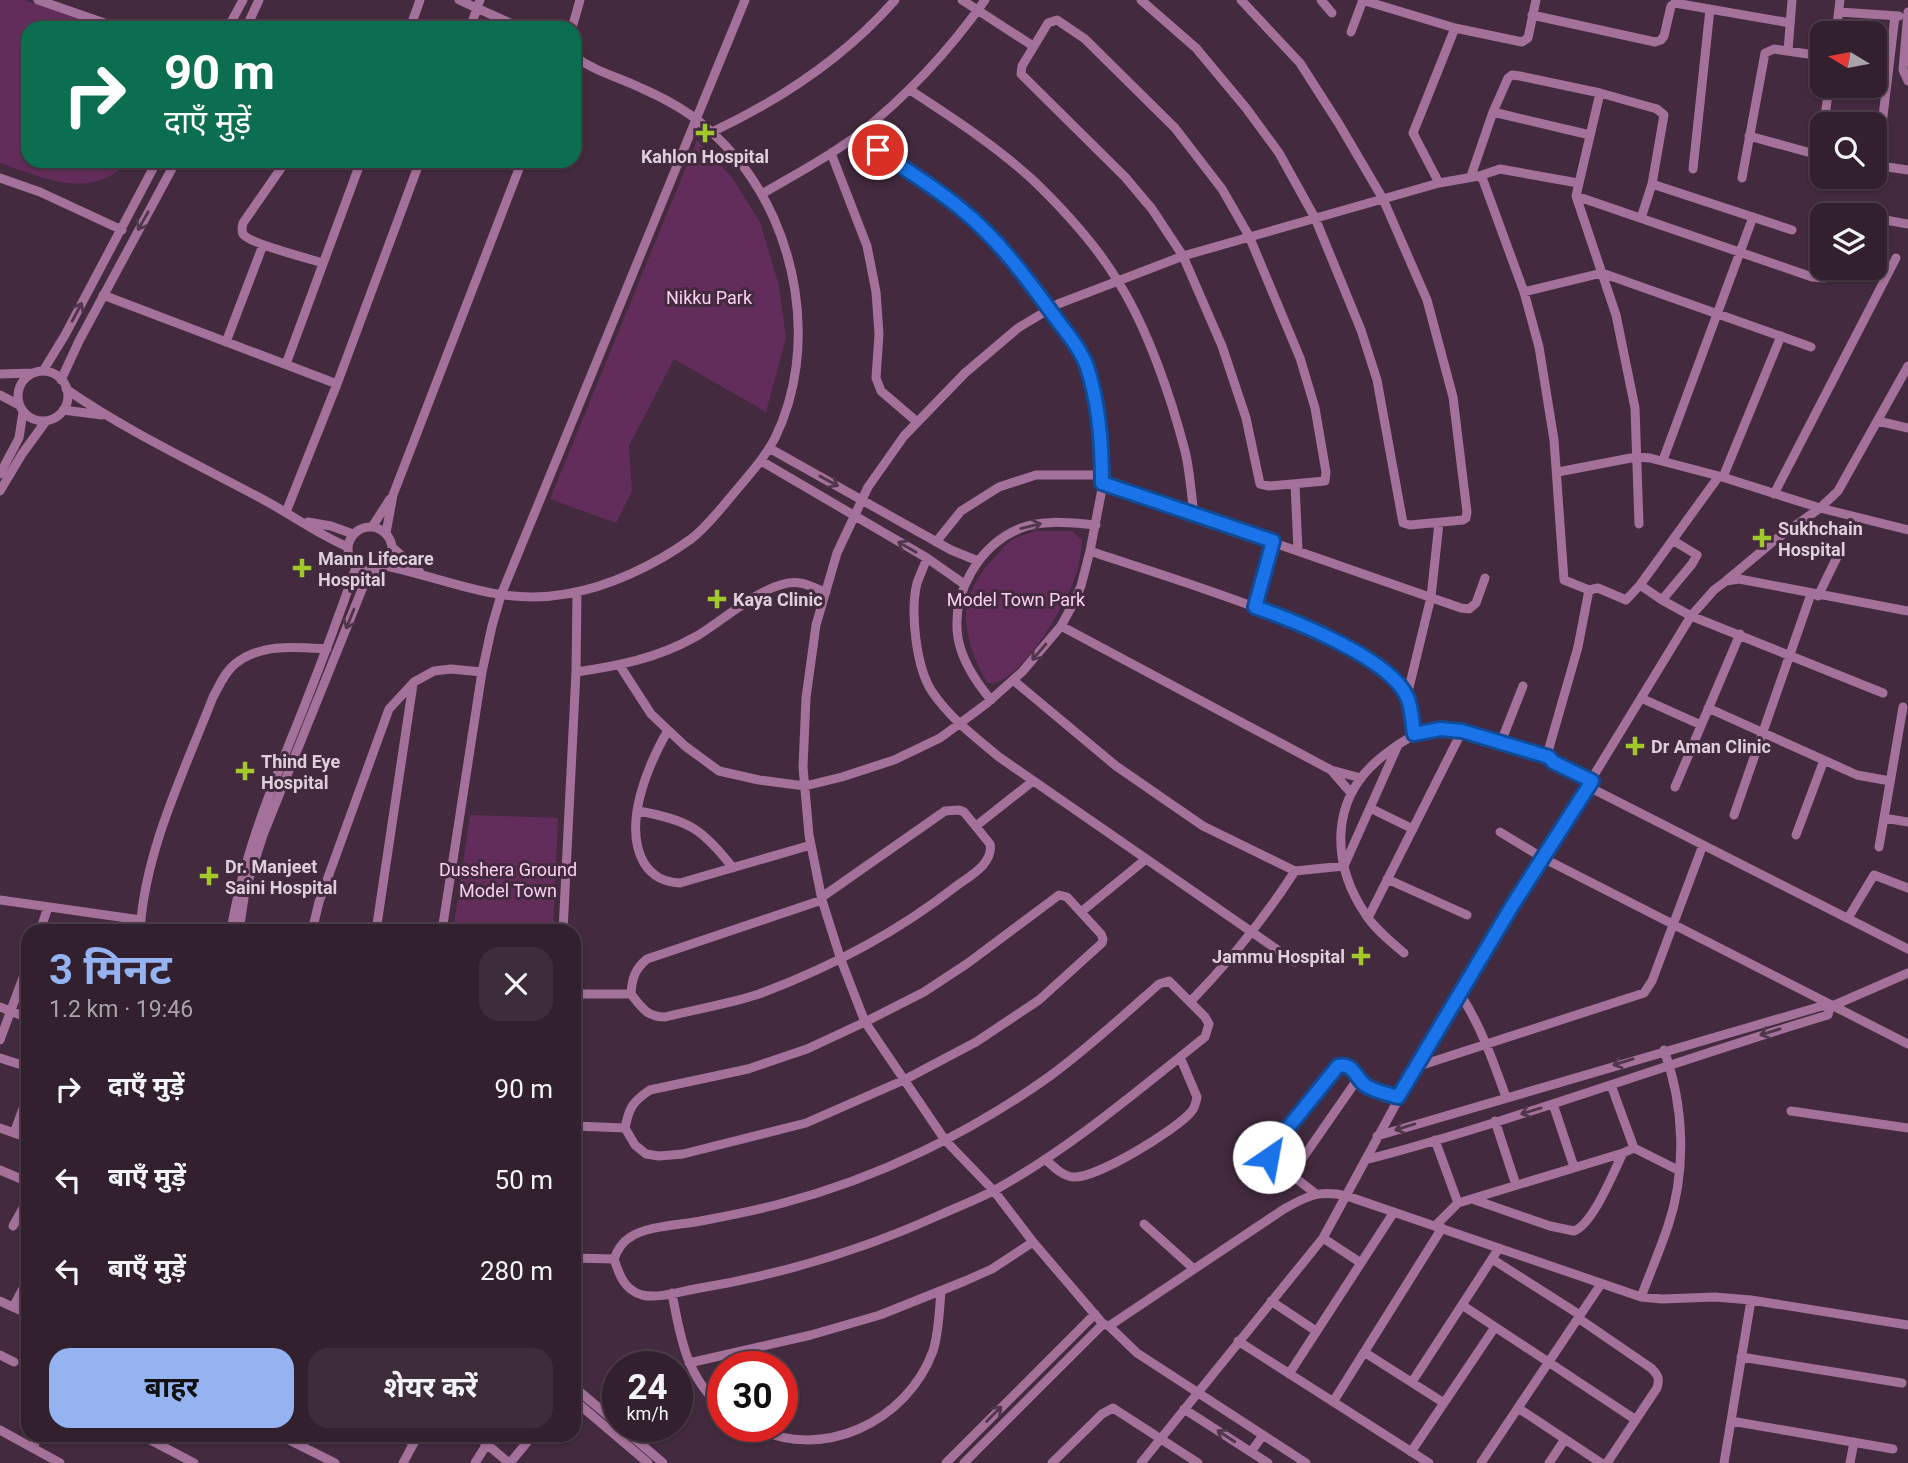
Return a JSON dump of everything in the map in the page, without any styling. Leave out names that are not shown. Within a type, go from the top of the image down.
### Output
[{"type":"street","points":[[38,0],[99,21]]},
{"type":"street","points":[[232,21],[243,0]]},
{"type":"street","points":[[249,21],[259,0]]},
{"type":"street","points":[[412,21],[420,0]]},
{"type":"street","points":[[459,0],[479,4],[509,21]]},
{"type":"street","points":[[574,21],[580,0]]},
{"type":"street","points":[[443,924],[482,672],[501,595],[745,0]]},
{"type":"street","points":[[712,132],[756,111],[807,78],[872,26],[895,0]]},
{"type":"street","points":[[962,0],[1033,46]]},
{"type":"street","points":[[762,194],[857,135],[910,90],[985,0]]},
{"type":"street","points":[[1141,0],[1196,48],[1246,108],[1279,153],[1315,218],[1361,330],[1377,380],[1401,520],[1410,525],[1463,520],[1467,512],[1453,397],[1427,300],[1383,199],[1339,124],[1300,64],[1241,0]]},
{"type":"street","points":[[1321,0],[1332,13],[1336,0]]},
{"type":"street","points":[[1351,32],[1363,0],[1455,27],[1522,42],[1528,38],[1536,0]]},
{"type":"street","points":[[1788,51],[1792,0]]},
{"type":"street","points":[[1838,21],[1840,0]]},
{"type":"street","points":[[1532,15],[1658,41],[1664,36],[1671,6],[1675,3],[1790,23]]},
{"type":"street","points":[[473,21],[479,4]]},
{"type":"street","points":[[1693,169],[1710,9]]},
{"type":"street","points":[[1839,12],[1895,16],[1908,14],[1903,70],[1908,82]]},
{"type":"street","points":[[1884,112],[1895,16]]},
{"type":"street","points":[[1057,20],[1085,39],[1175,128],[1222,189],[1249,236],[1300,358],[1315,408],[1326,477],[1322,483],[1269,486],[1260,484],[1246,418],[1222,346],[1183,256],[1152,209],[1125,177],[1021,74],[1022,66],[1048,23],[1057,20]]},
{"type":"street","points":[[1439,183],[1413,133],[1455,27]]},
{"type":"street","points":[[1742,178],[1765,53],[1774,50],[1810,54]]},
{"type":"street","points":[[386,566],[421,573],[449,584],[523,598],[597,587],[642,568],[692,538],[761,461],[776,435],[796,364],[798,319],[792,274],[777,225],[762,194],[735,156],[696,117],[641,88],[581,61]]},
{"type":"street","points":[[1475,176],[1493,112],[1505,82],[1512,75],[1600,93],[1657,109],[1664,115],[1653,184],[1641,218]]},
{"type":"street","points":[[910,90],[978,135],[1034,182],[1086,238],[1118,281],[1137,314],[1167,394],[1185,453],[1194,514]]},
{"type":"street","points":[[1600,93],[1576,196],[1616,316],[1635,408],[1639,524]]},
{"type":"street","points":[[1493,112],[1590,135]]},
{"type":"street","points":[[620,666],[651,714],[685,746],[719,771],[805,786],[894,760],[940,738],[1013,680],[1061,626],[1081,586],[1096,525],[1102,479],[1097,415],[1087,366],[1078,348],[1008,255],[961,209],[857,135]]},
{"type":"street","points":[[1749,136],[1810,153]]},
{"type":"street","points":[[831,153],[867,246],[876,292],[879,334],[876,378],[881,391],[916,421]]},
{"type":"street","points":[[1887,167],[1908,170]]},
{"type":"street","points":[[0,474],[19,438],[19,388],[25,379],[38,372],[104,262],[153,168]]},
{"type":"street","points":[[61,380],[103,295],[172,168]]},
{"type":"street","points":[[281,168],[243,223],[242,231],[244,235],[263,244],[323,263]]},
{"type":"street","points":[[286,364],[358,168]]},
{"type":"street","points":[[286,512],[417,168]]},
{"type":"street","points":[[386,533],[365,527],[354,534],[348,554],[356,567],[369,572],[381,569],[386,566],[392,553],[386,533],[393,495],[519,168]]},
{"type":"street","points":[[1306,1463],[1137,1353],[1095,1314],[1033,1242],[994,1191],[945,1140],[865,1022],[841,960],[822,898],[811,845],[803,767],[806,698],[816,625],[837,553],[853,516],[861,500],[916,421],[1007,337],[1049,309],[1183,256],[1439,183],[1494,170],[1512,170],[1578,183]]},
{"type":"street","points":[[1475,176],[1483,180],[1524,292],[1539,347],[1558,472],[1564,580],[1589,590],[1598,588],[1626,600],[1640,585],[1721,477],[1781,336]]},
{"type":"street","points":[[0,178],[40,191],[122,230]]},
{"type":"street","points":[[1653,184],[1792,230]]},
{"type":"street","points":[[1576,196],[1810,275]]},
{"type":"street","points":[[1662,460],[1753,217]]},
{"type":"street","points":[[1887,220],[1908,224]]},
{"type":"street","points":[[226,342],[263,244]]},
{"type":"street","points":[[1774,494],[1896,258]]},
{"type":"street","points":[[104,262],[118,267]]},
{"type":"street","points":[[1524,292],[1602,274],[1811,347]]},
{"type":"street","points":[[103,295],[337,384]]},
{"type":"street","points":[[1141,1463],[1323,1238],[1348,1196],[1398,1097],[1691,615],[1714,590],[1775,540],[1821,508],[1838,491],[1908,366]]},
{"type":"street","points":[[0,374],[53,374],[61,380],[66,389],[104,415],[348,547]]},
{"type":"street","points":[[0,491],[46,421],[63,410],[66,389]]},
{"type":"street","points":[[0,395],[35,420],[46,421]]},
{"type":"street","points":[[63,410],[104,415]]},
{"type":"street","points":[[1878,421],[1908,428]]},
{"type":"street","points":[[769,448],[936,542],[978,561]]},
{"type":"street","points":[[1558,472],[1636,457],[1662,460],[1821,508],[1908,530]]},
{"type":"street","points":[[761,461],[927,558],[964,583]]},
{"type":"street","points":[[936,542],[961,511],[999,487],[1036,475],[1102,479],[1194,514],[1469,609],[1476,603],[1485,578]]},
{"type":"street","points":[[1295,484],[1298,550]]},
{"type":"street","points":[[372,527],[393,495]]},
{"type":"street","points":[[303,521],[354,534]]},
{"type":"street","points":[[991,700],[977,684],[958,637],[959,606],[964,583],[978,561],[1005,536],[1022,528],[1042,523],[1096,525]]},
{"type":"street","points":[[1414,734],[1407,696],[1432,597],[1439,523]]},
{"type":"street","points":[[1255,607],[1273,541]]},
{"type":"street","points":[[1662,600],[1692,564],[1696,555],[1674,541]]},
{"type":"street","points":[[392,547],[421,573]]},
{"type":"street","points":[[1090,551],[1255,607],[1344,645],[1385,671],[1407,696]]},
{"type":"street","points":[[1734,816],[1814,595],[1839,553]]},
{"type":"street","points":[[927,558],[917,584],[914,603],[921,668],[932,692],[959,724],[999,757],[1295,962]]},
{"type":"street","points":[[232,924],[237,891],[251,843],[356,567]]},
{"type":"street","points":[[240,924],[245,891],[263,835],[369,572]]},
{"type":"street","points":[[1726,581],[1739,579],[1908,611]]},
{"type":"street","points":[[576,672],[620,666],[650,657],[695,637],[750,600],[782,584],[799,583],[826,592]]},
{"type":"street","points":[[1640,585],[1691,615],[1883,693]]},
{"type":"street","points":[[1549,757],[1549,748],[1578,647],[1589,590]]},
{"type":"street","points":[[563,924],[576,672],[577,592]]},
{"type":"street","points":[[1061,626],[1332,770],[1361,778]]},
{"type":"street","points":[[1675,787],[1740,634]]},
{"type":"street","points":[[141,924],[150,869],[164,825],[223,677],[235,664],[269,649],[285,646],[327,649]]},
{"type":"street","points":[[314,924],[373,747],[389,709],[414,682],[434,671],[451,669],[482,672]]},
{"type":"street","points":[[1013,680],[1116,766],[1203,826],[1295,871],[1344,866]]},
{"type":"street","points":[[377,924],[414,682]]},
{"type":"street","points":[[1500,742],[1523,686]]},
{"type":"street","points":[[1641,698],[1701,725]]},
{"type":"street","points":[[1879,847],[1903,707]]},
{"type":"street","points":[[1708,708],[1857,775],[1890,781]]},
{"type":"street","points":[[1404,953],[1367,918],[1356,899],[1339,843],[1343,814],[1351,793],[1372,765],[1414,734],[1440,729],[1462,731],[1549,757],[1590,784],[1703,845],[1908,949]]},
{"type":"street","points":[[668,730],[654,753],[646,775],[635,834],[638,852],[657,877],[667,882],[680,883],[811,845]]},
{"type":"street","points":[[1367,918],[1462,731]]},
{"type":"street","points":[[1897,739],[1908,741]]},
{"type":"street","points":[[1344,866],[1398,745]]},
{"type":"street","points":[[1796,835],[1824,760]]},
{"type":"street","points":[[1332,770],[1351,793]]},
{"type":"street","points":[[976,826],[1033,781]]},
{"type":"street","points":[[1370,808],[1413,829]]},
{"type":"street","points":[[959,810],[990,844],[988,858],[977,870],[927,909],[841,960],[757,994],[665,1017],[655,1017],[644,1011],[631,994],[637,968],[647,959],[822,898],[944,811],[959,810]]},
{"type":"street","points":[[638,811],[666,816],[695,829],[712,841],[733,868]]},
{"type":"street","points":[[1884,818],[1908,822]]},
{"type":"street","points":[[1500,832],[1543,858],[1908,1044]]},
{"type":"street","points":[[1416,1067],[1644,993],[1652,981],[1703,845]]},
{"type":"street","points":[[1081,912],[1146,859]]},
{"type":"street","points":[[1191,1001],[1226,965],[1295,871]]},
{"type":"street","points":[[1848,918],[1874,875],[1908,888]]},
{"type":"street","points":[[1387,879],[1467,915]]},
{"type":"street","points":[[1055,897],[1067,897],[1103,939],[1099,947],[1039,1000],[976,1042],[904,1080],[806,1123],[683,1154],[659,1156],[646,1154],[635,1145],[625,1128],[628,1111],[638,1098],[650,1090],[748,1069],[807,1049],[865,1022],[924,992],[968,963],[1055,897]]},
{"type":"street","points":[[0,900],[141,920]]},
{"type":"street","points":[[42,924],[48,907]]},
{"type":"street","points":[[1377,1136],[1664,1050],[1822,1006],[1833,1006],[1908,973]]},
{"type":"street","points":[[1169,981],[1191,1001],[1209,1024],[1205,1037],[1180,1057],[1100,1121],[1045,1160],[994,1191],[894,1236],[800,1266],[736,1282],[672,1293],[642,1295],[626,1286],[619,1275],[614,1259],[618,1248],[627,1238],[640,1232],[782,1203],[834,1188],[945,1140],[1052,1074],[1159,984],[1169,981]]},
{"type":"street","points":[[0,1040],[21,985]]},
{"type":"street","points":[[581,994],[631,994]]},
{"type":"street","points":[[1460,994],[1488,1045],[1506,1097]]},
{"type":"street","points":[[1365,1160],[1553,1104],[1828,1015],[1833,1006]]},
{"type":"street","points":[[0,1007],[21,1015]]},
{"type":"street","points":[[1641,1297],[1668,1225],[1682,1137],[1670,1064],[1664,1050]]},
{"type":"street","points":[[1045,1160],[1063,1174],[1079,1176],[1115,1163],[1148,1145],[1190,1113],[1197,1097],[1180,1057]]},
{"type":"street","points":[[0,1058],[21,1065]]},
{"type":"street","points":[[1315,1193],[1269,1157],[1270,1150],[1338,1066],[1346,1066],[1369,1087],[1398,1097]]},
{"type":"street","points":[[1291,1175],[1359,1077]]},
{"type":"street","points":[[1611,1085],[1634,1148],[1678,1170]]},
{"type":"street","points":[[1553,1104],[1574,1167]]},
{"type":"street","points":[[1791,1111],[1908,1128]]},
{"type":"street","points":[[14,1133],[21,1114]]},
{"type":"street","points":[[1495,1122],[1516,1185]]},
{"type":"street","points":[[581,1126],[625,1128]]},
{"type":"street","points":[[0,1128],[21,1136]]},
{"type":"street","points":[[1435,1140],[1458,1203]]},
{"type":"street","points":[[1333,1402],[1439,1227],[1458,1203],[1475,1200],[1634,1148]]},
{"type":"street","points":[[1475,1200],[1550,1226],[1574,1231],[1583,1225],[1601,1197],[1623,1153]]},
{"type":"street","points":[[0,1170],[21,1179]]},
{"type":"street","points":[[964,1463],[1106,1325],[1284,1209],[1315,1193],[1348,1196],[1641,1297],[1751,1300],[1908,1325]]},
{"type":"street","points":[[13,1226],[21,1212]]},
{"type":"street","points":[[1289,1374],[1394,1212]]},
{"type":"street","points":[[1144,1224],[1194,1269]]},
{"type":"street","points":[[1323,1238],[1361,1263]]},
{"type":"street","points":[[693,1362],[811,1335],[880,1315],[992,1269],[1033,1242]]},
{"type":"street","points":[[1412,1382],[1499,1248]]},
{"type":"street","points":[[581,1258],[614,1259]]},
{"type":"street","points":[[1492,1258],[1658,1375],[1660,1380],[1657,1388],[1607,1463]]},
{"type":"street","points":[[1482,1463],[1601,1284]]},
{"type":"street","points":[[13,1307],[21,1292]]},
{"type":"street","points":[[798,1439],[819,1441],[844,1436],[879,1420],[905,1397],[922,1374],[933,1350],[941,1292]]},
{"type":"street","points":[[672,1293],[684,1351]]},
{"type":"street","points":[[1724,1463],[1751,1300]]},
{"type":"street","points":[[0,1301],[21,1311]]},
{"type":"street","points":[[1271,1301],[1316,1331]]},
{"type":"street","points":[[1462,1306],[1636,1420]]},
{"type":"street","points":[[946,1463],[1095,1314]]},
{"type":"street","points":[[1411,1452],[1495,1327]]},
{"type":"street","points":[[1238,1341],[1429,1463]]},
{"type":"street","points":[[1364,1352],[1444,1403]]},
{"type":"street","points":[[0,1355],[14,1362]]},
{"type":"street","points":[[1741,1357],[1902,1383]]},
{"type":"street","points":[[693,1371],[707,1393]]},
{"type":"street","points":[[581,1393],[602,1411]]},
{"type":"street","points":[[581,1406],[648,1463]]},
{"type":"street","points":[[1052,1463],[1102,1414],[1113,1408],[1198,1463]]},
{"type":"street","points":[[1518,1408],[1601,1463]]},
{"type":"street","points":[[1184,1409],[1268,1463]]},
{"type":"street","points":[[1731,1421],[1893,1449]]},
{"type":"street","points":[[0,1430],[21,1441]]},
{"type":"street","points":[[1251,1452],[1263,1436]]},
{"type":"street","points":[[1549,1463],[1564,1439]]},
{"type":"street","points":[[23,1442],[60,1463]]},
{"type":"street","points":[[33,1447],[36,1442]]},
{"type":"street","points":[[154,1442],[194,1463]]},
{"type":"street","points":[[293,1442],[335,1463]]},
{"type":"street","points":[[403,1463],[414,1442]]},
{"type":"street","points":[[485,1442],[510,1463],[527,1442]]},
{"type":"street","points":[[639,1442],[663,1463]]},
{"type":"street","points":[[1850,1463],[1854,1442]]},
{"type":"street","points":[[475,1463],[487,1444]]},
{"type":"green space","points":[[0,0],[24,0],[89,21],[21,21],[21,168],[122,168],[99,180],[67,183],[0,163]]},
{"type":"green space","name":"Nikku Park","points":[[697,140],[731,176],[760,222],[779,286],[786,338],[766,412],[674,359],[629,446],[632,491],[616,523],[550,499]]},
{"type":"green space","name":"Model Town Park","points":[[1035,531],[1072,531],[1082,540],[1074,580],[1058,614],[1035,649],[1010,675],[998,682],[987,683],[978,666],[968,634],[968,604],[981,574],[1003,548],[1009,542]]},
{"type":"green space","name":"Dusshera Ground Model Town","points":[[470,815],[558,818],[553,924],[454,924]]},
{"type":"place","name":"Kahlon Hospital","points":[[705,133]]},
{"type":"place","name":"Sukhchain Hospital","points":[[1762,538]]},
{"type":"place","name":"Mann Lifecare Hospital","points":[[302,568]]},
{"type":"place","name":"Kaya Clinic","points":[[717,599]]},
{"type":"place","name":"Dr Aman Clinic","points":[[1635,746]]},
{"type":"place","name":"Thind Eye Hospital","points":[[245,771]]},
{"type":"place","name":"Dr. Manjeet Saini Hospital","points":[[209,876]]},
{"type":"place","name":"Jammu Hospital","points":[[1361,956]]},
{"type":"route","points":[[878,150],[961,209],[993,240],[1008,255],[1078,348],[1087,366],[1095,402],[1102,454],[1102,483],[1273,541],[1255,607],[1344,645],[1385,671],[1407,696],[1414,734],[1440,729],[1462,731],[1549,757],[1553,762],[1592,781],[1512,906],[1398,1097],[1365,1085],[1351,1068],[1338,1066],[1270,1150],[1269,1157]]}]
